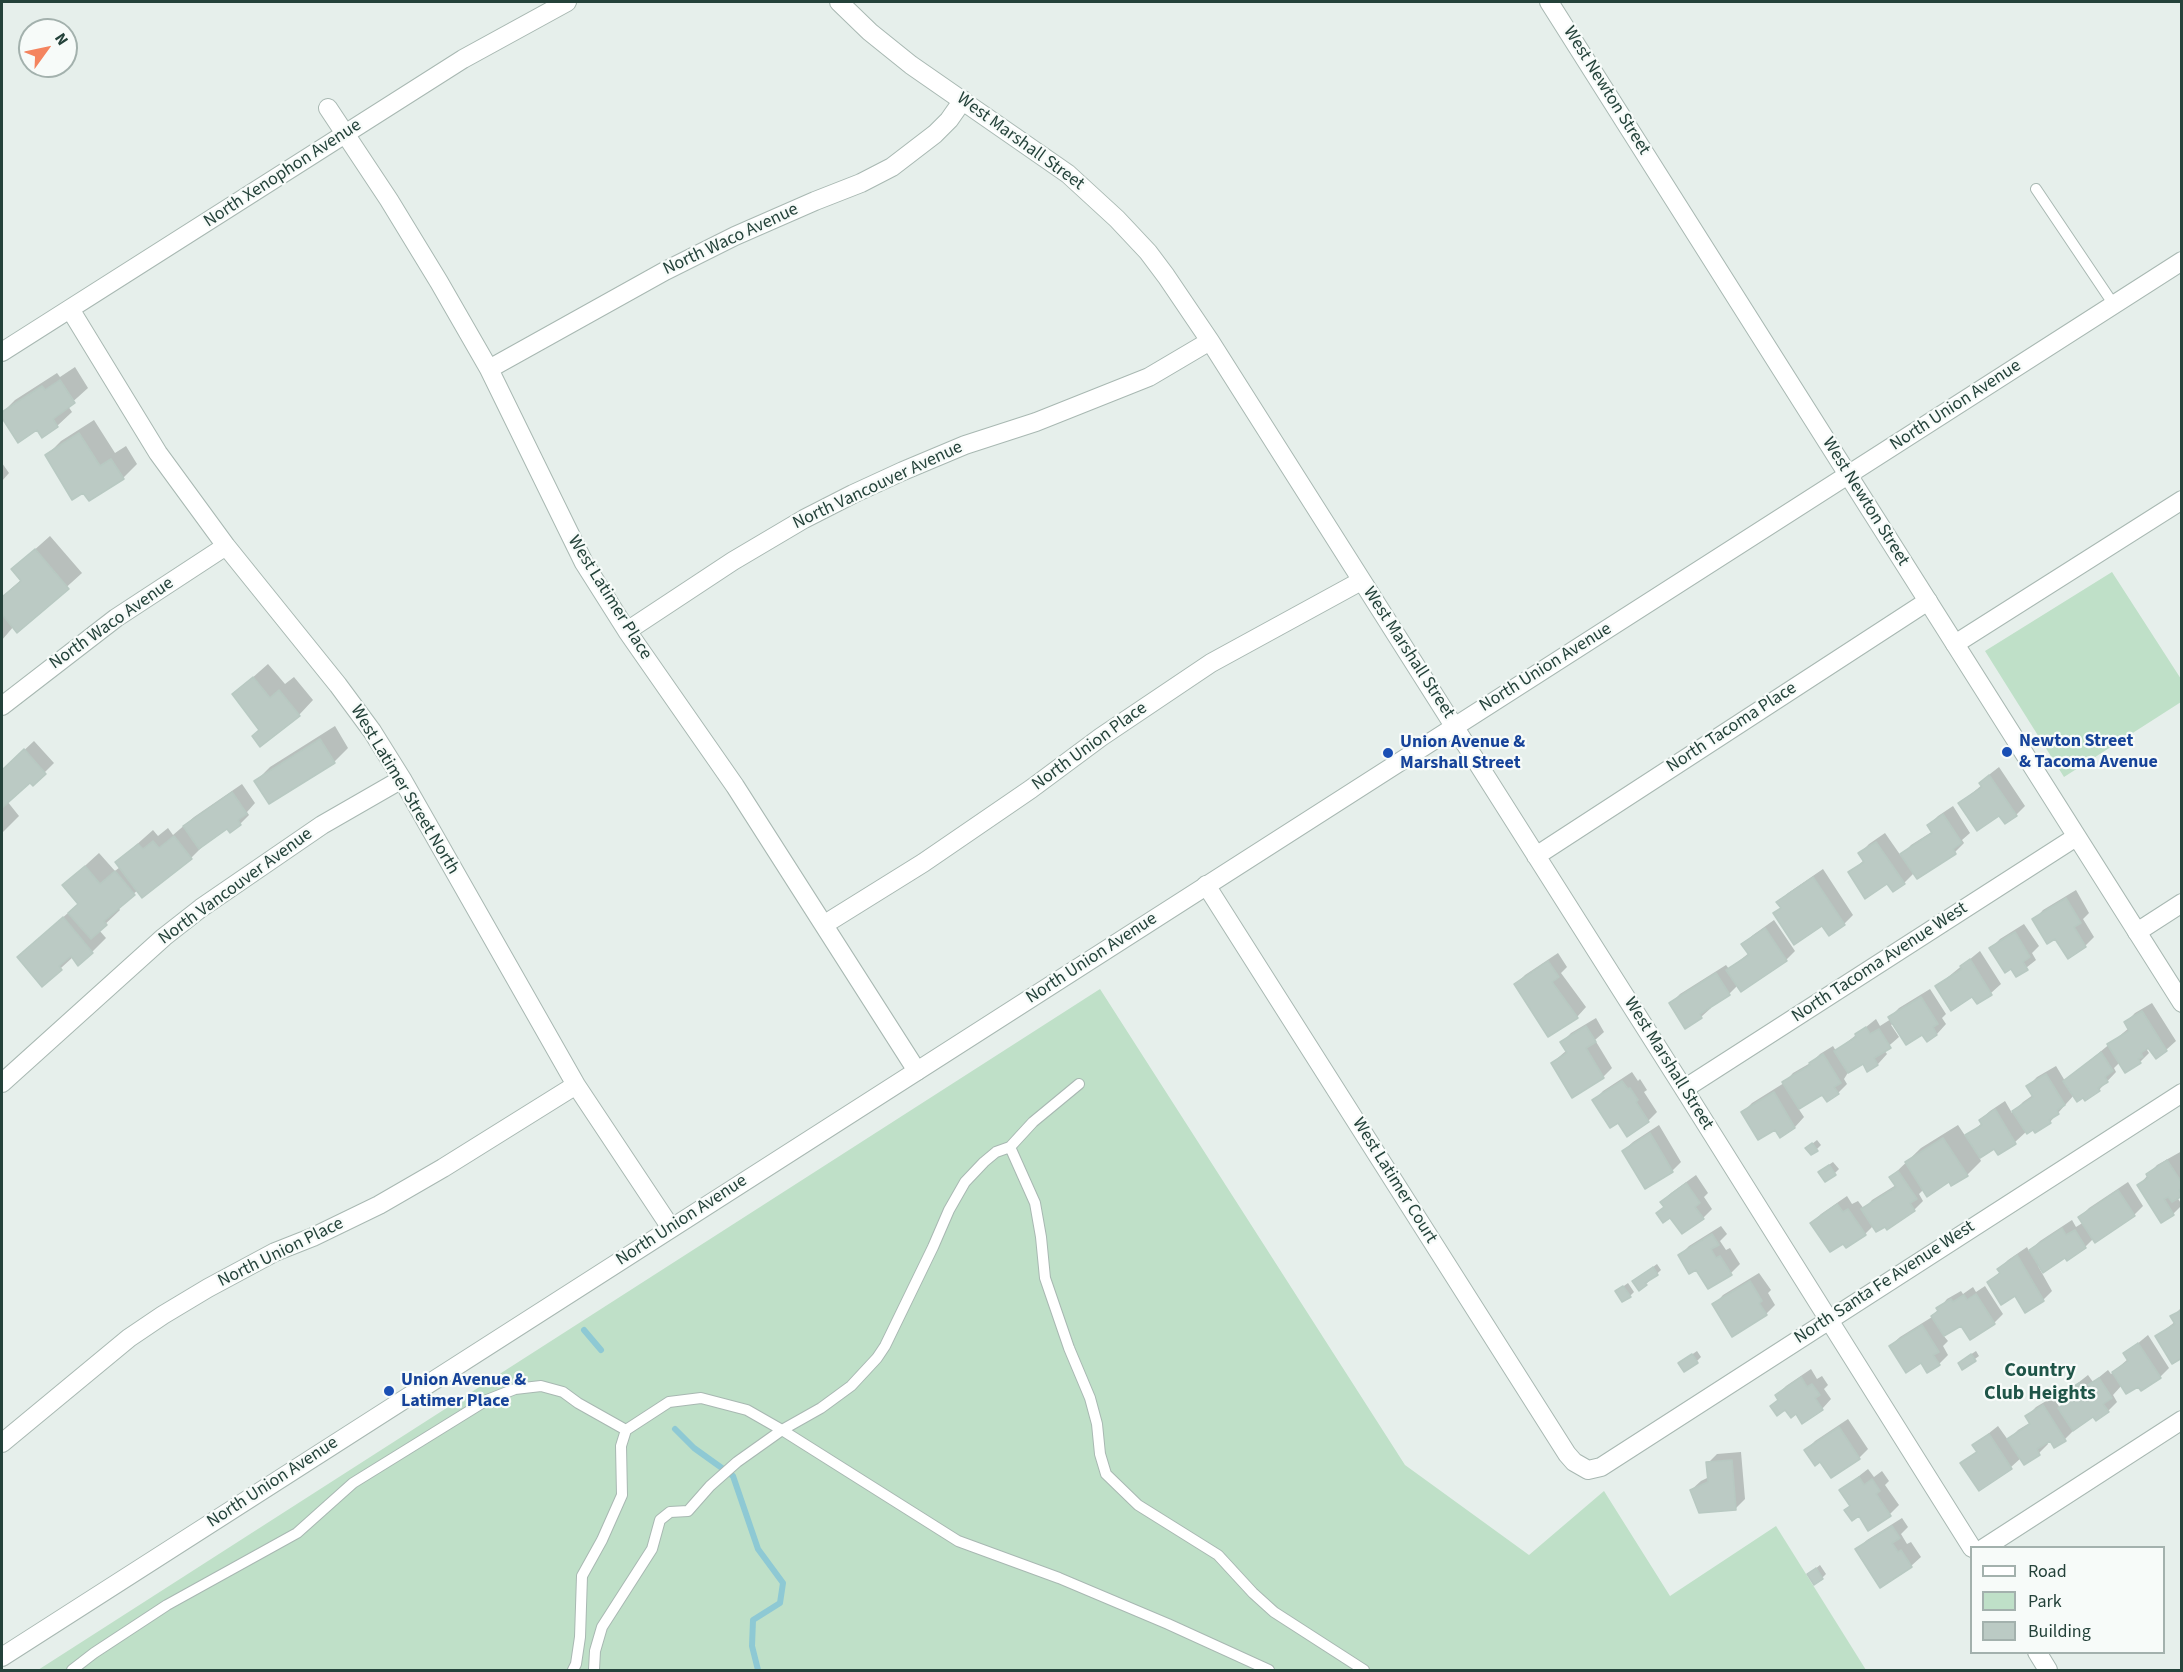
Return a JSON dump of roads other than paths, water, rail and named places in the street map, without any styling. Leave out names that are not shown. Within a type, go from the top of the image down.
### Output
[{"type":"street","name":"North Xenophon Avenue","points":[[2,352],[463,58],[567,2]]},
{"type":"street","name":"West Marshall Street","points":[[839,2],[878,39],[1051,160],[1090,193],[1148,252],[1210,341],[1455,726],[1970,1546]]},
{"type":"street","name":"West Newton Street","points":[[1549,2],[2181,1003]]},
{"type":"street","name":"North Waco Avenue","points":[[489,369],[675,266],[735,236],[861,183],[892,167],[935,134],[949,120],[963,100]]},
{"type":"street","name":"West Latimer Place","points":[[328,108],[439,282],[489,369],[584,563],[627,632],[735,786],[917,1071]]},
{"type":"street","name":"North Union Avenue","points":[[2,1657],[2181,261]]},
{"type":"street","name":"West Latimer Street North","points":[[70,309],[158,453],[226,546],[338,685],[372,731],[402,779],[576,1085],[671,1228]]},
{"type":"street","name":"North Vancouver Avenue","points":[[627,632],[733,561],[804,519],[853,494],[965,445],[1046,418],[1149,377],[1210,341]]},
{"type":"street","points":[[1955,644],[2181,500]]},
{"type":"street","name":"North Waco Avenue","points":[[2,706],[116,618],[226,546]]},
{"type":"street","name":"North Union Place","points":[[825,924],[923,863],[1211,663],[1361,581]]},
{"type":"street","name":"North Tacoma Place","points":[[1536,856],[1928,601]]},
{"type":"street","name":"North Vancouver Avenue","points":[[2,1083],[164,937],[201,908],[322,825],[402,779]]},
{"type":"street","name":"North Tacoma Avenue West","points":[[1684,1089],[2076,837]]},
{"type":"street","name":"West Latimer Court","points":[[1206,885],[1567,1454],[1574,1462],[1588,1470]]},
{"type":"street","points":[[2137,932],[2181,903]]},
{"type":"street","name":"North Union Place","points":[[2,1443],[129,1338],[163,1315],[275,1252],[313,1237],[380,1205],[576,1085]]},
{"type":"street","name":"North Santa Fe Avenue West","points":[[1588,1470],[1600,1467],[2181,1093]]},
{"type":"street","points":[[1987,1546],[2181,1420]]},
{"type":"street","points":[[2038,1654],[2048,1671]]},
{"type":"lane","points":[[2036,189],[2114,304]]},
{"type":"lane","points":[[594,1671],[595,1651],[602,1627],[652,1549],[660,1520],[670,1512],[688,1511],[710,1486],[737,1462],[851,1386],[876,1358],[898,1319],[957,1194],[975,1171],[996,1152],[1010,1147],[1033,1122],[1079,1084]]},
{"type":"lane","points":[[1010,1147],[1035,1203],[1045,1278],[1069,1348],[1090,1398],[1106,1474],[1138,1505],[1218,1555],[1274,1612],[1364,1671]]},
{"type":"lane","points":[[72,1671],[94,1653],[167,1605],[297,1533],[353,1483],[486,1400],[515,1389],[540,1386],[562,1392],[626,1430]]},
{"type":"lane","points":[[573,1671],[580,1637],[582,1576],[602,1540],[622,1495],[621,1446],[626,1430],[669,1402],[701,1398],[747,1410],[958,1541],[1070,1582],[1269,1671]]},
{"type":"waterway","points":[[584,1330],[601,1350]]},
{"type":"waterway","points":[[675,1429],[694,1448],[733,1476],[758,1549],[783,1583],[780,1603],[753,1620],[752,1646],[758,1670]]},
{"type":"place","name":"Newton Street & Tacoma Avenue","points":[[2007,752]]},
{"type":"place","name":"Union Avenue & Marshall Street","points":[[1388,753]]},
{"type":"place","name":"Union Avenue & Latimer Place","points":[[389,1391]]},
{"type":"district","name":"Country Club Heights","points":[[2040,1384]]}]
